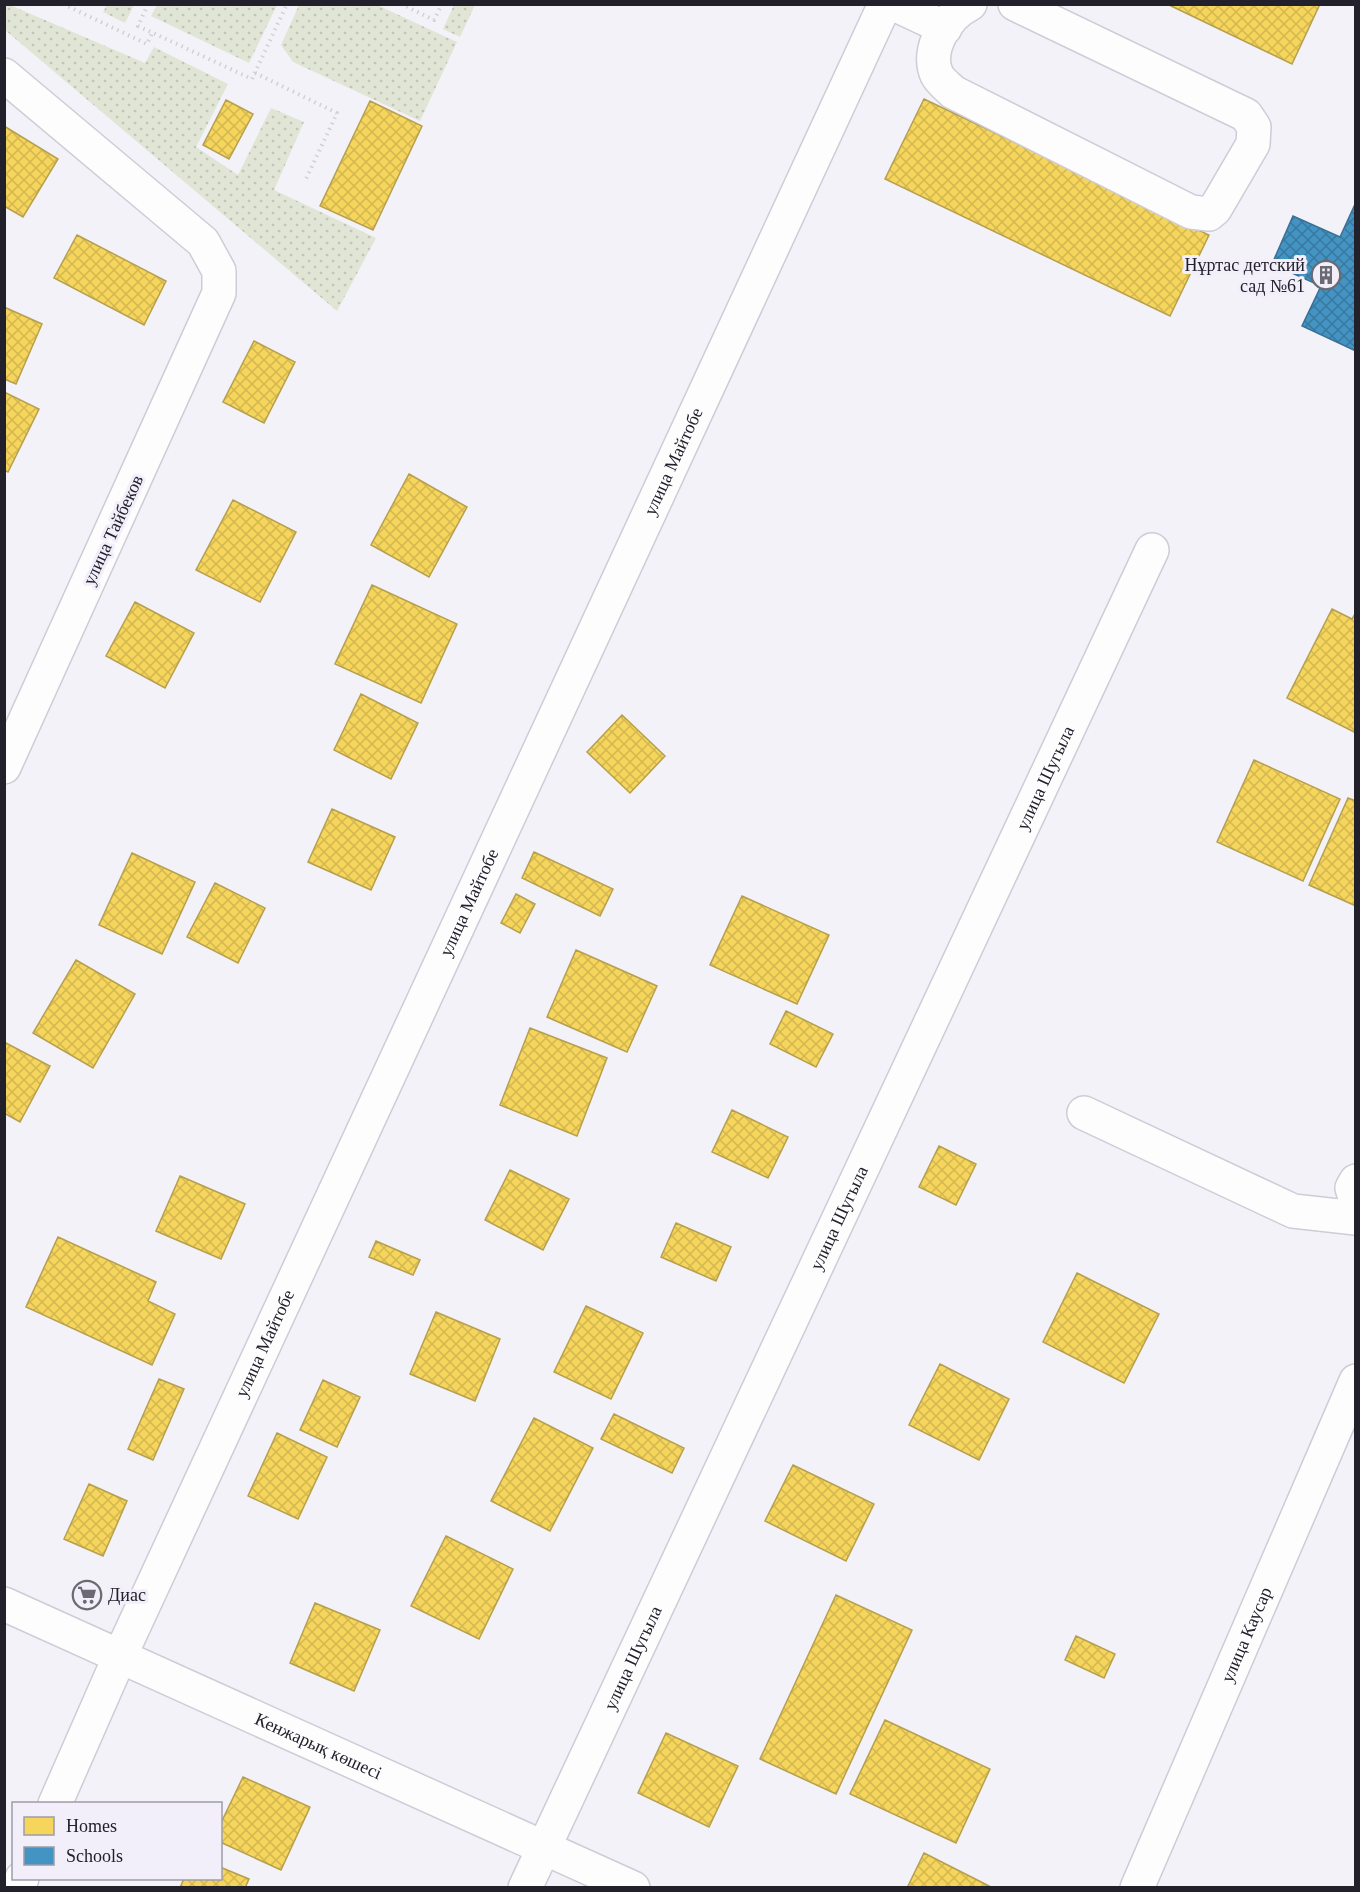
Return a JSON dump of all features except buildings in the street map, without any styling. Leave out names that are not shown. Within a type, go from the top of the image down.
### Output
[{"type":"street","name":"улица Майтобе","points":[[55,1802],[120,1656],[885,4]]},
{"type":"street","points":[[894,4],[945,28]]},
{"type":"street","points":[[970,4],[955,15],[945,28],[936,45],[933,60],[938,76],[953,92],[1191,212],[1209,214],[1215,209],[1253,144],[1254,127],[1246,115],[1015,4]]},
{"type":"street","name":"улица Тайбеков","points":[[4,75],[203,242],[219,271],[219,293],[4,767]]},
{"type":"street","name":"улица Шугыла","points":[[525,1887],[1152,550]]},
{"type":"street","points":[[1084,1113],[1293,1211],[1356,1218]]},
{"type":"street","points":[[1356,1181],[1352,1188],[1356,1201]]},
{"type":"street","name":"улица Каусар","points":[[1137,1887],[1356,1382]]},
{"type":"street","name":"Кенжарық көшесі","points":[[4,1604],[633,1887]]},
{"type":"path","points":[[63,4],[147,44],[152,33]]},
{"type":"path","points":[[148,4],[138,26],[252,79],[287,4]]},
{"type":"path","points":[[401,4],[434,20],[442,4]]},
{"type":"path","points":[[255,74],[338,113],[306,179]]},
{"type":"green space","points":[[5,4],[145,63],[154,47],[228,84],[196,147],[238,175],[271,108],[304,122],[274,190],[376,238],[337,311],[5,30]]},
{"type":"green space","points":[[107,4],[134,5],[125,23],[103,12]]},
{"type":"green space","points":[[157,4],[277,5],[249,63],[151,16]]},
{"type":"green space","points":[[299,5],[377,5],[457,42],[420,121],[293,62],[281,45]]},
{"type":"green space","points":[[454,5],[475,5],[460,37],[443,29]]},
{"type":"place","name":"Нұртас детский сад №61","points":[[1326,275]]},
{"type":"place","name":"Диас","points":[[87,1595]]}]
